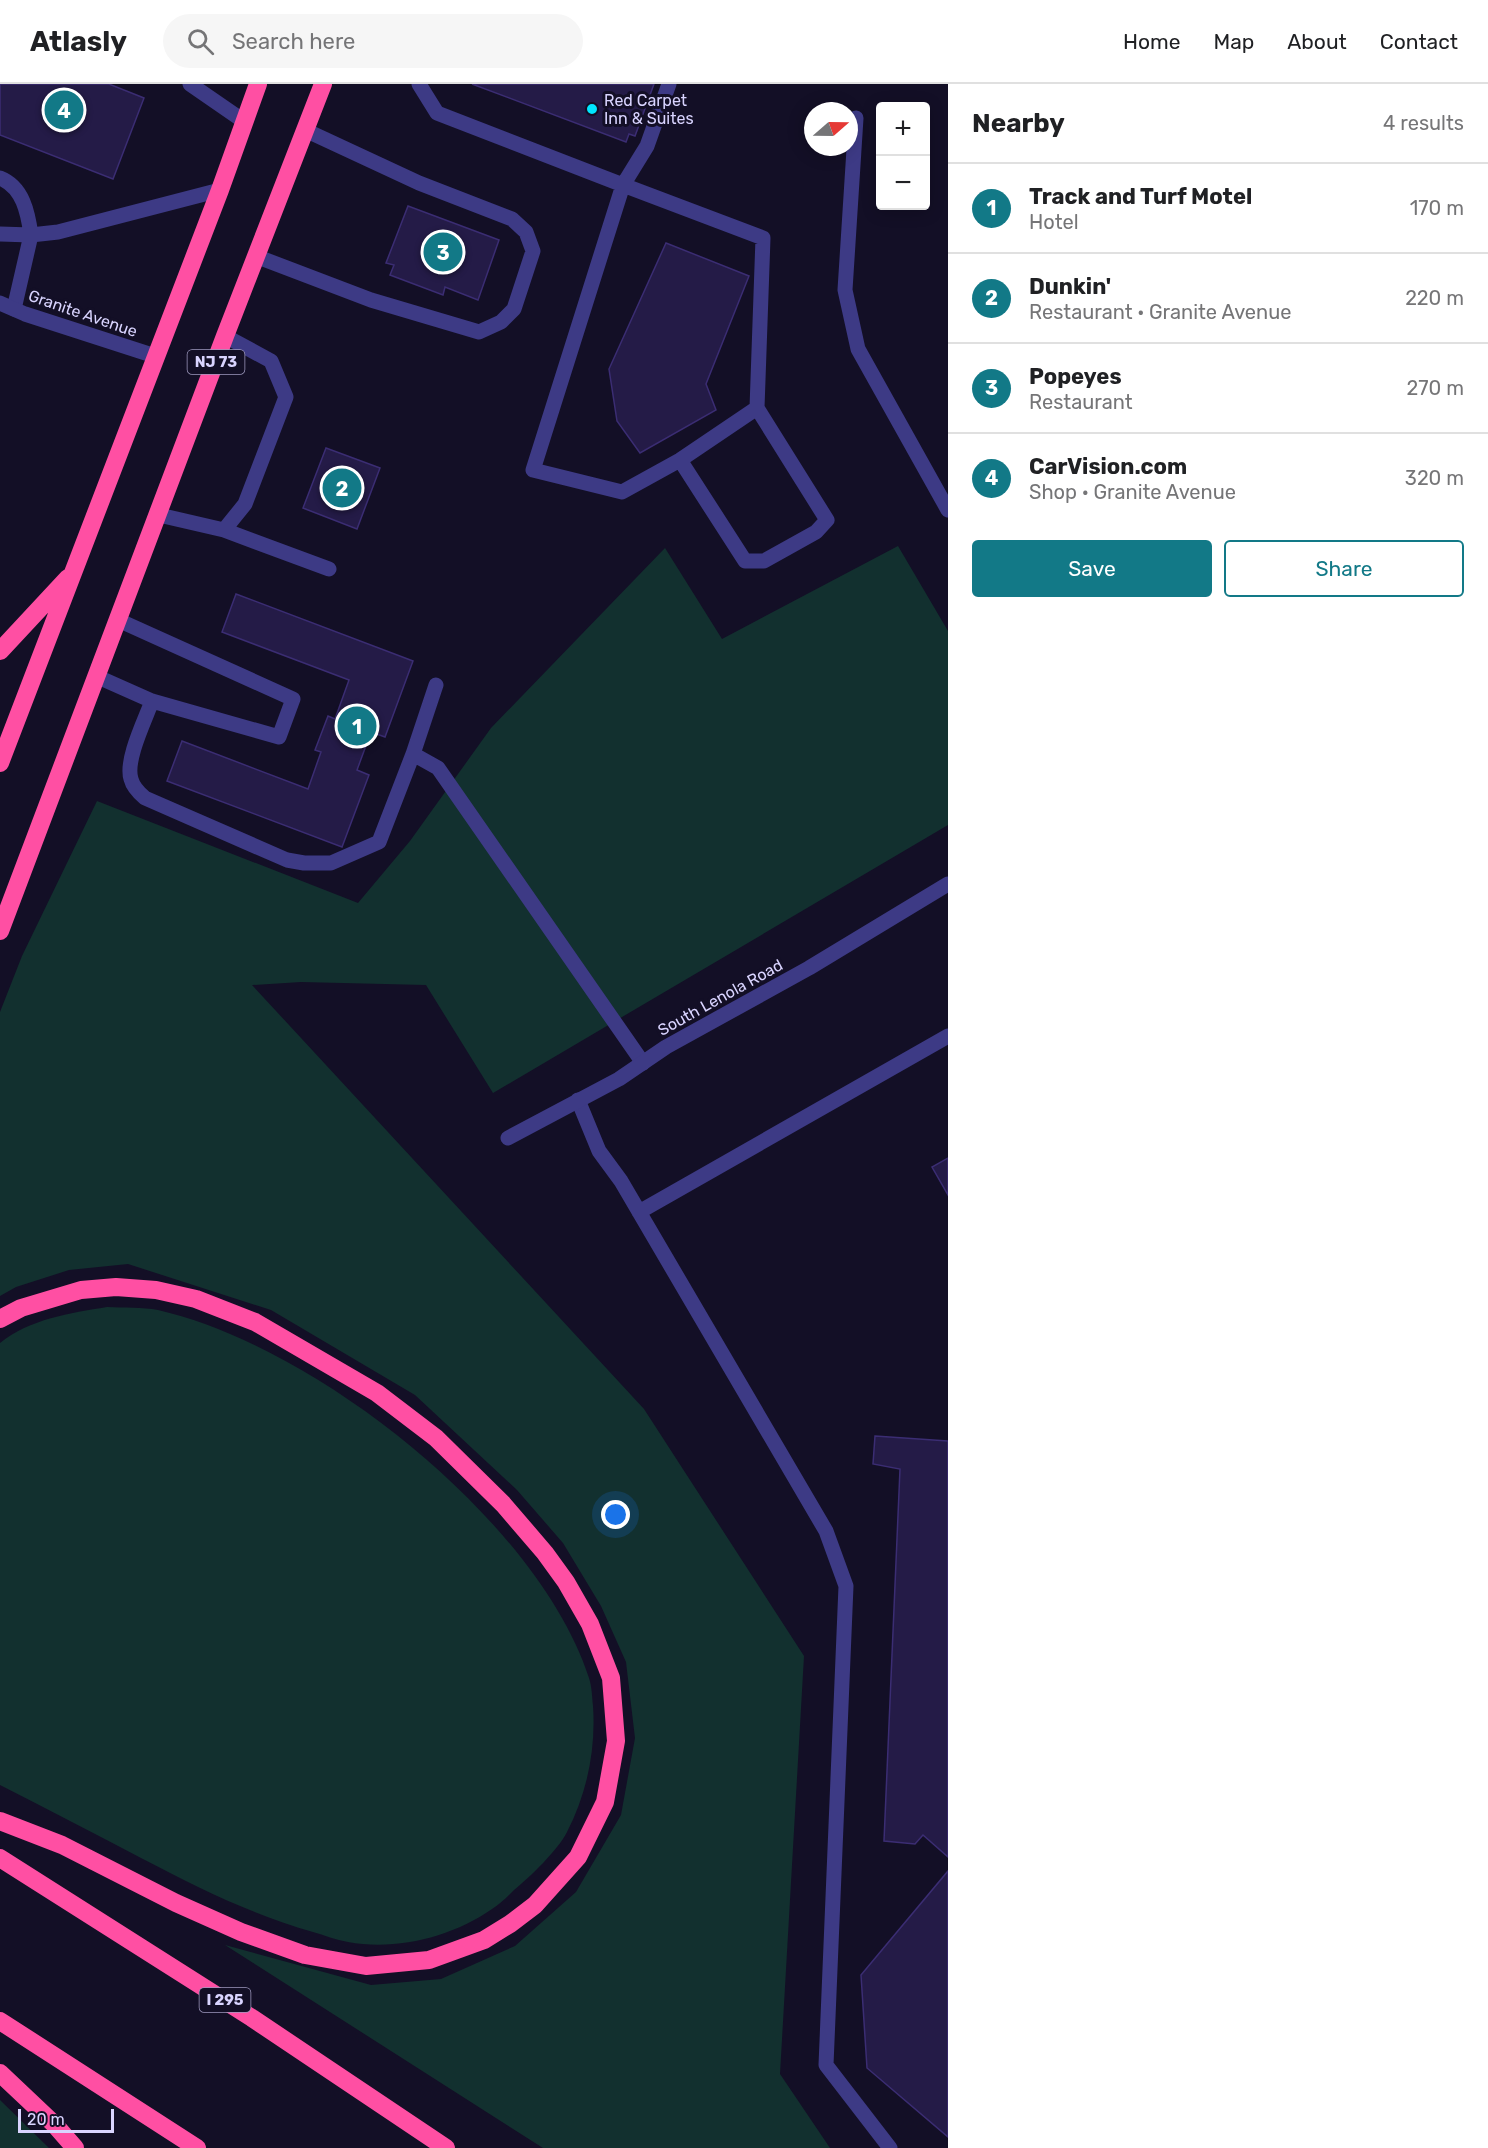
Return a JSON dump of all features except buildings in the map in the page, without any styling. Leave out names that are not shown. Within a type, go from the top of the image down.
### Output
[{"type":"highway","points":[[0,763],[220,190],[258,84]]},
{"type":"highway","name":"NJ 73","points":[[0,931],[225,336],[258,257],[324,84]]},
{"type":"highway","points":[[0,651],[75,570]]},
{"type":"highway","points":[[0,1320],[21,1308],[81,1290],[116,1287],[156,1290],[196,1299],[255,1322],[377,1393],[436,1438],[496,1497],[545,1553],[566,1582],[590,1624],[610,1678],[615,1741],[605,1802],[578,1857],[535,1905],[510,1924],[484,1940],[429,1959],[366,1966],[305,1954],[241,1932],[176,1903],[62,1845],[0,1821]]},
{"type":"highway","name":"I 295","points":[[0,1858],[252,2018],[446,2148]]},
{"type":"highway","points":[[0,2021],[197,2148]]},
{"type":"highway","points":[[0,2073],[75,2148]]},
{"type":"street","points":[[190,84],[245,122]]},
{"type":"street","points":[[419,84],[437,113],[763,238],[757,408],[827,520],[816,532],[764,561],[745,561],[680,460]]},
{"type":"street","points":[[669,84],[646,146],[623,185],[533,470],[621,492],[680,460],[757,408]]},
{"type":"street","points":[[258,257],[371,300],[479,332],[501,321],[514,309],[533,251],[526,232],[512,219],[419,183],[305,130]]},
{"type":"street","points":[[854,156],[845,290],[858,349],[948,510]]},
{"type":"street","points":[[0,178],[6,180],[20,194],[28,212],[31,235],[7,306]]},
{"type":"street","points":[[0,234],[31,235],[58,232],[220,190]]},
{"type":"street","name":"Granite Avenue","points":[[7,306],[155,356]]},
{"type":"street","points":[[224,530],[245,504],[286,397],[270,361],[225,336]]},
{"type":"street","points":[[159,515],[224,530],[329,569]]},
{"type":"street","points":[[98,676],[152,701],[279,737],[292,699],[118,620]]},
{"type":"street","points":[[152,701],[131,761],[131,781],[137,791],[145,798],[276,855],[304,863],[331,863],[378,842],[413,754],[436,685]]},
{"type":"street","points":[[413,754],[438,768],[643,1063]]},
{"type":"street","name":"South Lenola Road","points":[[508,1138],[619,1079],[666,1047],[809,968],[948,884]]},
{"type":"street","points":[[639,1212],[948,1036]]},
{"type":"street","points":[[578,1100],[599,1151],[621,1181],[826,1531],[846,1586],[826,2065],[890,2148]]},
{"type":"green space","points":[[898,546],[948,631],[948,825],[493,1093],[426,985],[301,982],[252,985],[644,1409],[804,1656],[780,2074],[830,2148],[543,2148],[225,1945],[371,1985],[441,1979],[515,1946],[576,1892],[621,1815],[635,1738],[626,1662],[601,1606],[563,1543],[517,1490],[415,1395],[271,1310],[128,1264],[69,1270],[16,1287],[0,1296],[0,1012],[22,956],[97,801],[358,903],[410,841],[491,728],[665,548],[722,639]]},
{"type":"green space","points":[[107,1307],[158,1310],[220,1330],[285,1361],[350,1401],[414,1449],[472,1502],[522,1559],[562,1619],[589,1678],[591,1688],[593,1739],[585,1787],[567,1832],[557,1847],[503,1900],[476,1919],[442,1934],[404,1943],[385,1945],[339,1940],[290,1925],[225,1900],[0,1785],[0,1343],[24,1328],[51,1318]]},
{"type":"green space","points":[[0,2100],[49,2148],[0,2148]]},
{"type":"place","name":"Red Carpet Inn & Suites","points":[[592,109]]},
{"type":"place","name":"CarVision.com","points":[[64,110]]},
{"type":"place","name":"Popeyes","points":[[443,252]]},
{"type":"place","name":"Dunkin'","points":[[342,488]]},
{"type":"place","name":"Track and Turf Motel","points":[[357,726]]}]
